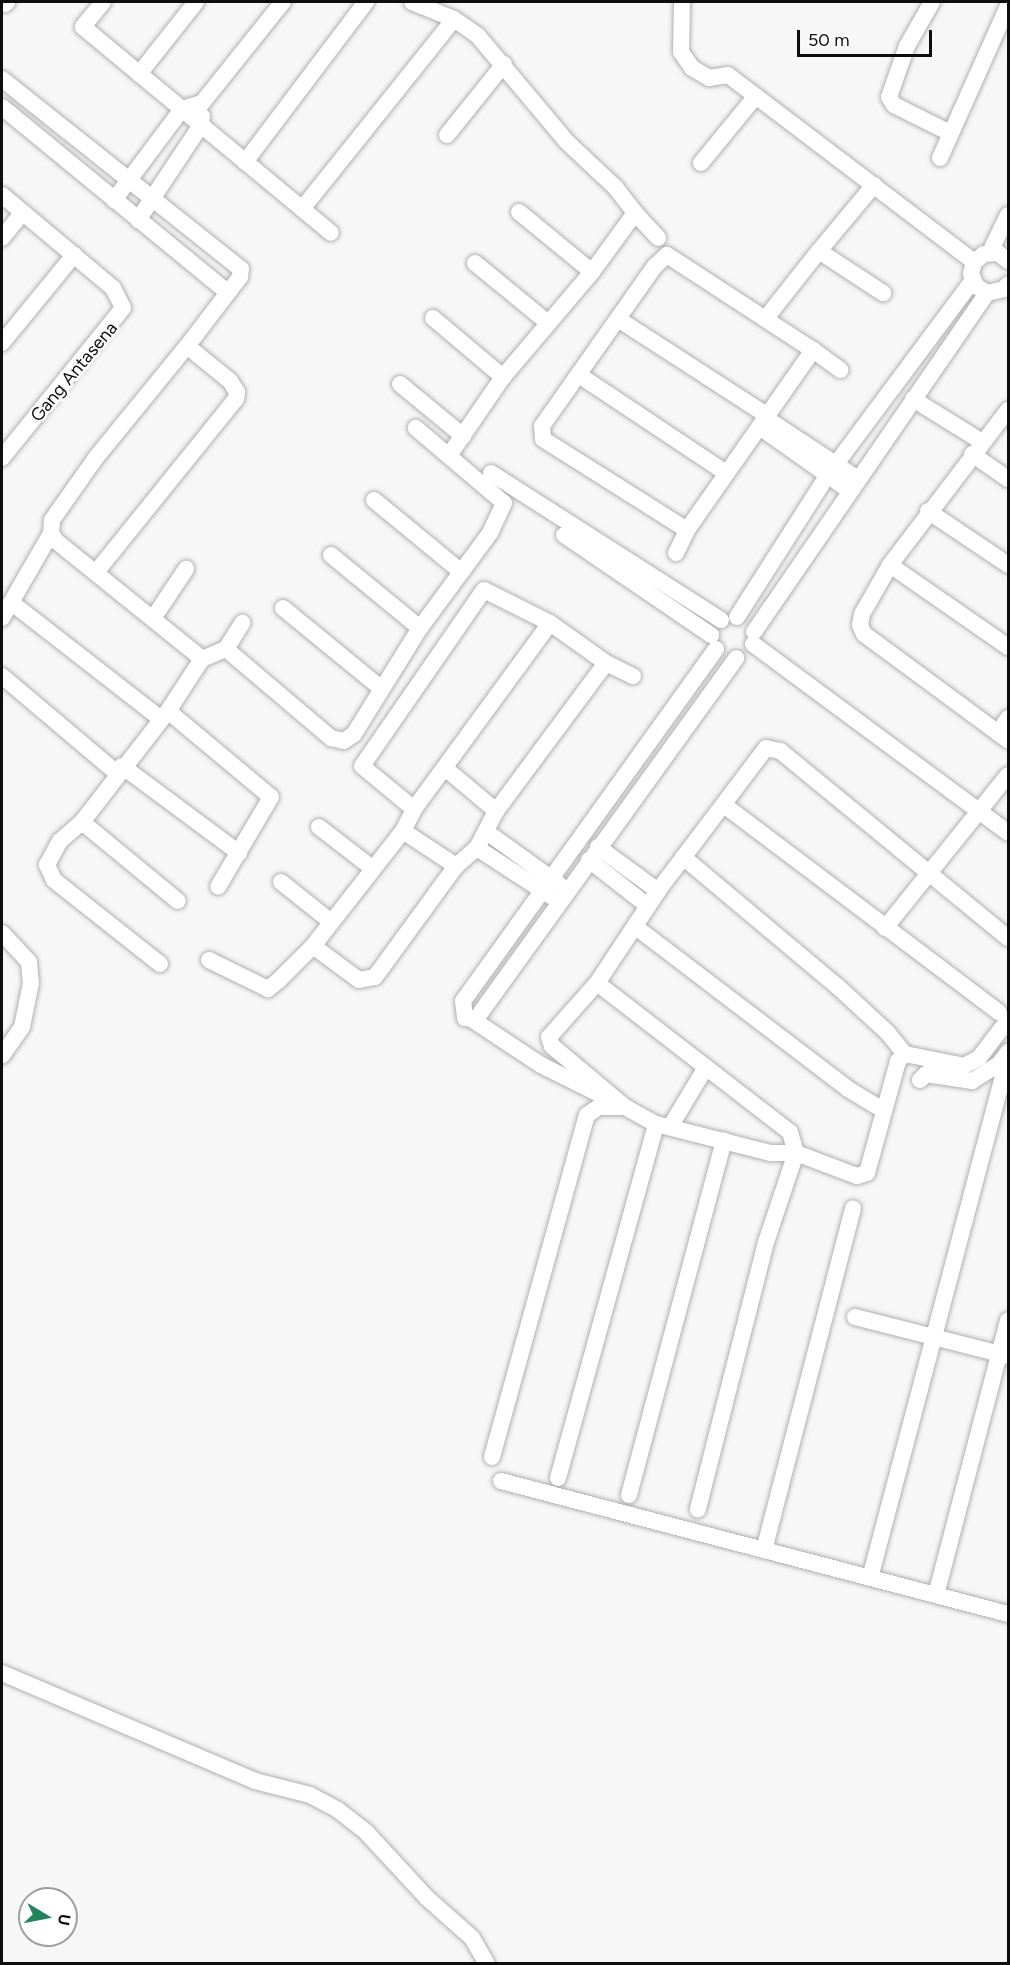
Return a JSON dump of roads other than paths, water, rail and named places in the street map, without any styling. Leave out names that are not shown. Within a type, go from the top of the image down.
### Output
[{"type":"street","points":[[103,2],[83,27],[331,233]]},
{"type":"street","points":[[139,74],[196,2]]},
{"type":"street","points":[[114,200],[182,109],[202,103],[283,2]]},
{"type":"street","points":[[245,162],[366,2]]},
{"type":"street","points":[[412,2],[454,19],[478,36],[504,64],[545,118],[658,238]]},
{"type":"street","points":[[682,2],[680,42],[684,58],[703,76],[728,75],[975,262]]},
{"type":"street","points":[[932,2],[907,46],[889,97],[894,105],[950,133]]},
{"type":"street","points":[[940,158],[1008,6]]},
{"type":"street","points":[[302,208],[454,19]]},
{"type":"street","points":[[447,135],[504,64]]},
{"type":"street","points":[[2,79],[154,200],[211,249],[239,267],[240,277],[67,496],[52,520],[51,532],[2,618]]},
{"type":"street","points":[[22,96],[4,113],[227,292]]},
{"type":"street","points":[[701,163],[755,97]]},
{"type":"street","points":[[138,220],[154,200],[201,125],[202,103]]},
{"type":"street","points":[[766,318],[874,186]]},
{"type":"street","points":[[2,195],[74,255],[2,343]]},
{"type":"street","points":[[2,238],[22,212]]},
{"type":"street","points":[[519,212],[592,272]]},
{"type":"street","points":[[450,454],[503,377],[592,272],[635,213]]},
{"type":"street","points":[[905,1054],[898,1061],[867,1173],[862,1176],[796,1153],[771,1153],[663,1126],[541,1065],[462,1015],[463,1001],[549,884],[832,470],[972,280],[975,262],[990,252],[1008,215]]},
{"type":"street","points":[[819,251],[883,292]]},
{"type":"street","points":[[990,252],[1008,261]]},
{"type":"street","name":"Gang Antasena","points":[[4,455],[121,315],[122,298],[74,255]]},
{"type":"street","points":[[687,530],[543,439],[542,426],[655,266],[668,255],[841,370]]},
{"type":"street","points":[[475,263],[548,323]]},
{"type":"street","points":[[972,280],[987,293]]},
{"type":"street","points":[[473,1020],[736,658],[746,653],[753,638],[854,485],[987,293],[1004,289],[1008,284]]},
{"type":"street","points":[[433,318],[503,377]]},
{"type":"street","points":[[618,319],[854,485]]},
{"type":"street","points":[[97,571],[236,399],[237,392],[230,381],[187,346]]},
{"type":"street","points":[[676,553],[687,530],[813,350]]},
{"type":"street","points":[[579,375],[726,473]]},
{"type":"street","points":[[400,384],[463,436]]},
{"type":"street","points":[[913,399],[977,448],[1008,478]]},
{"type":"street","points":[[1008,410],[928,511],[890,565],[862,614],[861,631],[1003,736],[1008,718]]},
{"type":"street","points":[[226,649],[339,741],[354,734],[420,628],[490,533],[504,503],[450,454],[416,428]]},
{"type":"street","points":[[491,473],[729,618],[748,622],[753,638],[1008,833]]},
{"type":"street","points":[[374,500],[460,571]]},
{"type":"street","points":[[928,511],[1008,565]]},
{"type":"street","points":[[51,532],[56,541],[154,617],[202,659]]},
{"type":"street","points":[[564,535],[713,642],[725,657],[736,658]]},
{"type":"street","points":[[331,555],[420,628]]},
{"type":"street","points":[[890,565],[1008,647]]},
{"type":"street","points":[[154,617],[186,569]]},
{"type":"street","points":[[414,809],[362,766],[484,590],[550,622],[606,663],[633,676]]},
{"type":"street","points":[[12,603],[165,715],[271,797],[218,887]]},
{"type":"street","points":[[283,608],[382,689]]},
{"type":"street","points":[[160,964],[48,873],[47,865],[53,851],[82,822],[120,770],[165,715],[202,659],[226,649],[242,622]]},
{"type":"street","points":[[209,960],[268,989],[313,946],[330,921],[403,831],[414,809],[550,622]]},
{"type":"street","points":[[313,946],[359,980],[372,980],[456,866],[477,848],[488,833],[496,811],[606,663]]},
{"type":"street","points":[[2,676],[120,770],[239,853]]},
{"type":"street","points":[[625,1107],[550,1041],[551,1032],[597,983],[637,928],[658,891],[759,755],[773,747],[1008,938]]},
{"type":"street","points":[[446,768],[496,811]]},
{"type":"street","points":[[885,928],[1008,775]]},
{"type":"street","points":[[683,857],[837,986],[888,1032],[905,1054],[964,1066],[979,1058],[1004,1016],[724,805]]},
{"type":"street","points":[[82,822],[178,901]]},
{"type":"street","points":[[319,827],[372,868]]},
{"type":"street","points":[[403,831],[456,866]]},
{"type":"street","points":[[488,833],[563,897]]},
{"type":"street","points":[[477,848],[549,884]]},
{"type":"street","points":[[593,853],[658,891]]},
{"type":"street","points":[[593,853],[648,906]]},
{"type":"street","points":[[281,882],[330,921]]},
{"type":"street","points":[[637,928],[848,1089],[883,1110]]},
{"type":"street","points":[[2,933],[29,962],[31,983],[22,1027],[2,1056]]},
{"type":"street","points":[[597,983],[790,1132],[796,1153],[766,1242],[698,1509]]},
{"type":"street","points":[[920,1080],[926,1074],[972,1080],[1007,1058]]},
{"type":"street","points":[[870,1578],[1007,1058]]},
{"type":"street","points":[[558,1478],[663,1126],[706,1067]]},
{"type":"street","points":[[492,1457],[560,1200],[587,1115],[599,1107],[625,1107]]},
{"type":"street","points":[[629,1495],[724,1141]]},
{"type":"street","points":[[764,1550],[853,1208]]},
{"type":"street","points":[[855,1317],[1004,1355]]},
{"type":"street","points":[[936,1595],[1004,1355],[1008,1320]]},
{"type":"street","points":[[501,1482],[936,1595],[1008,1611]]},
{"type":"street","points":[[2,1673],[255,1781],[310,1795],[338,1810],[375,1840],[427,1898],[472,1938],[487,1964]]}]
